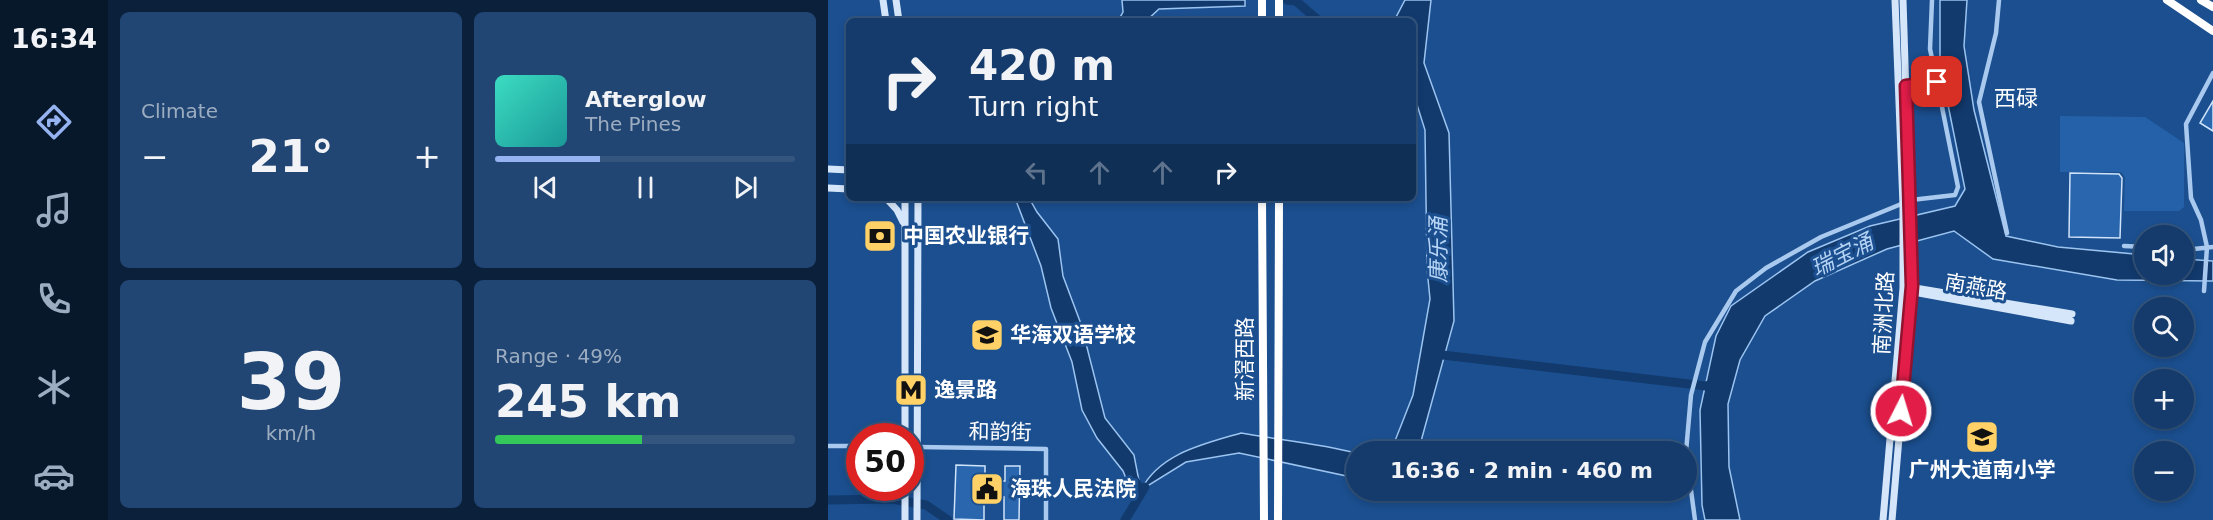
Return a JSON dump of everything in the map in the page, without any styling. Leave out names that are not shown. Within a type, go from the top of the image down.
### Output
[{"type":"highway","points":[[1262,0],[1262,18]]},
{"type":"highway","points":[[1280,0],[1280,18]]},
{"type":"highway","points":[[2167,0],[2213,31]]},
{"type":"highway","points":[[2201,0],[2213,7]]},
{"type":"highway","name":"新滘西路","points":[[1262,201],[1264,520]]},
{"type":"highway","name":"新滘西路","points":[[1278,520],[1279,201]]},
{"type":"main road","points":[[883,0],[886,18]]},
{"type":"main road","points":[[896,0],[899,18]]},
{"type":"main road","name":"南洲北路","points":[[1883,520],[1903,288],[1903,209],[1895,0]]},
{"type":"main road","name":"南洲北路","points":[[1892,520],[1911,289],[1912,247],[1903,0]]},
{"type":"main road","points":[[828,169],[846,170]]},
{"type":"main road","points":[[828,188],[846,189]]},
{"type":"main road","points":[[889,201],[897,210],[906,228]]},
{"type":"main road","points":[[905,201],[905,423]]},
{"type":"main road","points":[[918,201],[918,423]]},
{"type":"main road","points":[[906,228],[918,229]]},
{"type":"main road","name":"南燕路","points":[[1903,288],[2071,317]]},
{"type":"main road","points":[[905,501],[905,520]]},
{"type":"main road","points":[[917,501],[917,520]]},
{"type":"street","points":[[1687,441],[1694,390],[1705,342],[1736,291],[1766,268],[1821,237],[1903,209],[1911,200],[1955,195],[1958,187],[1930,49],[1932,0]]},
{"type":"street","points":[[1999,0],[1996,33],[1978,102],[2007,233]]},
{"type":"street","points":[[2204,291],[2210,247],[2191,198],[2186,124],[2213,73]]},
{"type":"street","points":[[1906,86],[1937,82]]},
{"type":"street","points":[[2124,246],[2134,247]]},
{"type":"street","points":[[2194,249],[2210,247]]},
{"type":"street","points":[[828,446],[846,446]]},
{"type":"street","name":"和韵街","points":[[924,447],[1046,449],[1046,520]]},
{"type":"street","points":[[1692,501],[1695,520]]},
{"type":"shaded area","points":[[2060,116],[2145,117],[2184,143],[2184,207],[2179,211],[2124,211],[2125,177],[2121,172],[2060,172]]},
{"type":"water","points":[[1122,0],[1245,0],[1245,6],[1159,9],[1149,18],[1120,18],[1123,12]]},
{"type":"water","name":"康乐涌","points":[[1405,0],[1431,0],[1424,63],[1449,133],[1454,321],[1421,441],[1395,441],[1413,395],[1430,299],[1427,269],[1425,130],[1416,102],[1416,18],[1396,18]]},
{"type":"water","name":"瑞宝涌","points":[[1940,0],[1967,0],[1964,46],[1974,110],[2006,236],[2058,247],[2134,254],[2134,280],[2117,280],[1993,259],[1954,231],[1887,249],[1815,281],[1765,316],[1740,360],[1728,404],[1729,467],[1740,520],[1705,520],[1702,505],[1700,410],[1716,336],[1731,306],[1808,252],[1870,226],[1955,206],[1965,189],[1940,65]]},
{"type":"water","points":[[1016,201],[1031,201],[1058,239],[1063,276],[1081,324],[1105,418],[1134,455],[1139,481],[1130,488],[1123,471],[1097,438],[1082,410],[1072,362],[1051,308],[1041,266]]},
{"type":"water","points":[[2194,260],[2213,261],[2213,281],[2194,281]]},
{"type":"water","points":[[1241,433],[1313,444],[1346,451],[1346,476],[1239,453],[1186,462],[1141,490],[1159,467],[1198,446]]},
{"type":"building","points":[[2213,101],[2213,131],[2200,123]]},
{"type":"building","points":[[2070,173],[2119,174],[2122,178],[2120,238],[2069,237]]},
{"type":"building","name":"海珠人民法院","points":[[956,465],[985,466],[985,481],[1005,481],[1005,466],[1020,466],[1019,520],[1004,520],[1004,497],[984,497],[984,520],[954,519]]},
{"type":"waterway","points":[[1287,0],[1296,1],[1316,18]]},
{"type":"waterway","points":[[1434,354],[1706,386],[1715,383]]},
{"type":"waterway","points":[[1131,475],[1141,490]]},
{"type":"waterway","points":[[1125,520],[1145,487]]},
{"type":"waterway","points":[[828,500],[892,499],[926,505],[948,520]]},
{"type":"place","name":"中国农业银行","points":[[880,236]]},
{"type":"place","name":"华海双语学校","points":[[987,335]]},
{"type":"place","name":"逸景路","points":[[911,390]]},
{"type":"place","name":"广州大道南小学","points":[[1982,437]]},
{"type":"place","name":"海珠人民法院","points":[[987,489]]},
{"type":"district","name":"西碌","points":[[2016,98]]},
{"type":"route","points":[[1901,411],[1912,286],[1906,86],[1937,82]]}]
